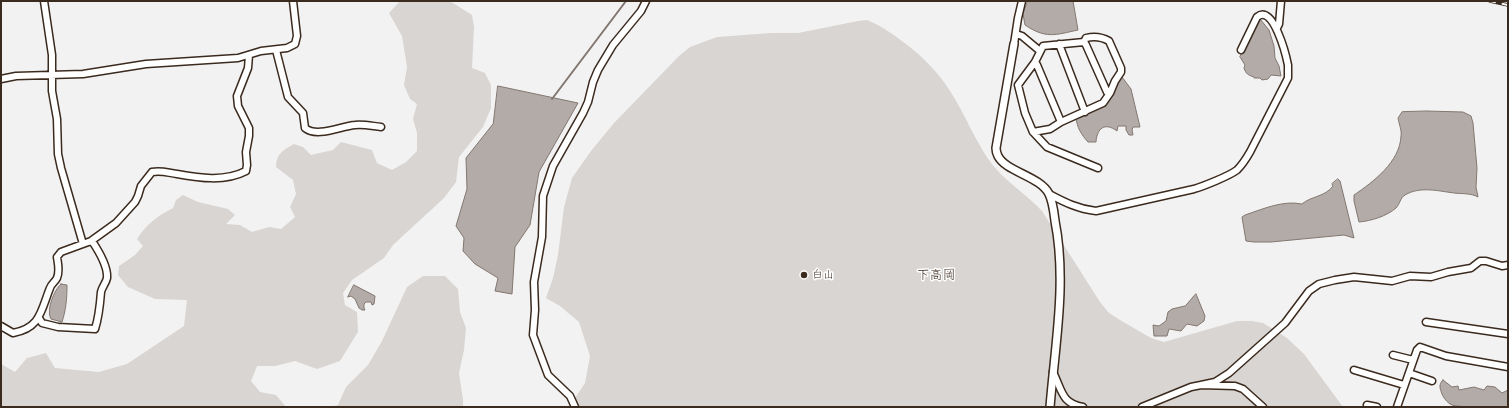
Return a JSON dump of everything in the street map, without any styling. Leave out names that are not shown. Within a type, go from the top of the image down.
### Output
[{"type":"street","points":[[44,1],[52,55],[52,91],[58,119],[58,154],[83,244]]},
{"type":"street","points":[[1,79],[16,76],[83,74],[146,64],[238,58],[261,50],[287,48],[295,44],[297,36],[293,1]]},
{"type":"street","points":[[575,407],[570,396],[548,375],[533,335],[535,310],[534,282],[542,237],[543,196],[553,166],[588,102],[598,70],[613,45],[639,15],[646,1]]},
{"type":"street","points":[[1022,1],[998,130],[996,148],[998,156],[1002,162],[1039,183],[1049,194],[1070,205],[1084,210],[1096,211],[1194,189],[1238,169],[1250,152],[1288,78],[1288,65],[1277,28],[1264,15],[1260,15],[1257,18],[1242,50]]},
{"type":"street","points":[[1277,28],[1279,24],[1281,1]]},
{"type":"street","points":[[1016,34],[1022,36],[1040,51]]},
{"type":"street","points":[[1033,132],[1050,129],[1103,103],[1109,94],[1114,81],[1121,72],[1121,68],[1109,41],[1104,38],[1093,37],[1086,38],[1084,42],[1044,46],[1035,62],[1018,85],[1025,113],[1033,132],[1047,147],[1098,168]]},
{"type":"street","points":[[1084,42],[1109,94]]},
{"type":"street","points":[[1058,44],[1085,112]]},
{"type":"street","points":[[276,50],[288,97],[303,113],[305,128],[309,131],[320,132],[357,124],[381,127]]},
{"type":"street","points":[[1,326],[13,333],[20,332],[39,318],[43,311],[50,287],[59,272],[57,257],[61,252],[92,241],[116,223],[135,202],[141,186],[152,172],[160,170],[183,175],[222,178],[238,175],[246,171],[246,152],[249,128],[238,106],[237,96],[248,68],[250,55]]},
{"type":"street","points":[[1035,62],[1062,122]]},
{"type":"street","points":[[1049,194],[1059,242],[1061,261],[1060,300],[1050,407]]},
{"type":"street","points":[[39,318],[42,323],[58,327],[95,329],[99,318],[101,288],[106,279],[106,273],[100,253],[92,241]]},
{"type":"street","points":[[1201,386],[1215,382],[1229,374],[1285,323],[1309,291],[1319,284],[1354,277],[1392,281],[1410,276],[1431,277],[1471,268],[1480,261],[1486,261],[1502,266],[1508,265]]},
{"type":"street","points":[[1426,322],[1508,334]]},
{"type":"street","points":[[1399,407],[1404,385],[1417,350],[1420,347],[1446,356],[1508,367]]},
{"type":"street","points":[[1393,355],[1413,360]]},
{"type":"street","points":[[1354,370],[1404,385]]},
{"type":"street","points":[[1053,372],[1064,399],[1074,406],[1082,407]]},
{"type":"street","points":[[1409,372],[1432,381]]},
{"type":"street","points":[[1142,407],[1191,387],[1201,386],[1235,386],[1243,389],[1263,407]]},
{"type":"street","points":[[1367,405],[1377,407]]},
{"type":"shaded area","points":[[400,1],[448,1],[472,15],[474,27],[472,68],[485,73],[491,85],[491,108],[483,127],[459,157],[456,182],[444,198],[393,245],[384,258],[352,280],[343,293],[345,305],[357,312],[358,332],[340,361],[317,369],[295,361],[275,366],[257,366],[251,381],[260,392],[276,395],[286,407],[1,407],[1,364],[15,372],[27,358],[46,353],[55,368],[99,372],[127,364],[184,326],[187,300],[155,299],[128,287],[118,275],[119,266],[135,255],[143,246],[137,239],[144,229],[157,217],[173,208],[176,200],[183,195],[198,202],[228,209],[235,215],[226,224],[240,225],[252,232],[269,227],[281,229],[295,217],[290,207],[296,194],[293,180],[276,167],[277,159],[283,150],[294,144],[303,147],[311,155],[333,150],[341,142],[372,150],[377,163],[392,170],[406,162],[417,151],[417,133],[413,119],[417,104],[410,99],[404,85],[407,67],[402,36],[389,13]]},
{"type":"shaded area","points":[[1028,1],[1073,1],[1078,30],[1051,35],[1039,32],[1025,25],[1023,14]]},
{"type":"shaded area","points":[[1260,19],[1269,30],[1274,46],[1275,58],[1279,66],[1281,76],[1271,75],[1268,79],[1262,80],[1260,78],[1254,78],[1246,73],[1244,68],[1245,65],[1240,57]]},
{"type":"shaded area","points":[[867,20],[883,28],[906,44],[936,71],[955,100],[991,163],[1003,176],[1042,211],[1100,302],[1109,313],[1151,338],[1164,342],[1237,321],[1263,323],[1287,338],[1304,354],[1343,407],[569,407],[585,383],[590,356],[579,322],[560,306],[546,298],[553,278],[558,255],[564,207],[572,178],[591,151],[614,123],[679,56],[690,47],[717,37],[771,33],[798,33]]},
{"type":"shaded area","points":[[1122,77],[1131,89],[1140,127],[1133,127],[1133,135],[1129,135],[1126,130],[1126,126],[1118,126],[1117,131],[1113,128],[1105,127],[1098,133],[1096,142],[1088,142],[1080,131],[1076,117],[1082,117],[1106,103]]},
{"type":"shaded area","points":[[498,86],[578,103],[539,172],[530,225],[515,247],[512,294],[495,291],[498,278],[475,264],[463,251],[464,238],[456,226],[467,189],[466,158],[493,124]]},
{"type":"shaded area","points":[[1402,112],[1463,112],[1471,116],[1477,168],[1476,187],[1478,197],[1469,194],[1435,190],[1411,192],[1403,196],[1396,208],[1384,216],[1369,221],[1359,222],[1354,195],[1369,184],[1391,163],[1396,154],[1401,134],[1398,118]]},
{"type":"shaded area","points":[[1338,179],[1340,181],[1354,238],[1344,235],[1271,242],[1246,241],[1242,217],[1280,204],[1302,204],[1330,190],[1333,186],[1332,184]]},
{"type":"shaded area","points":[[423,276],[445,276],[458,289],[460,312],[466,328],[464,350],[459,373],[463,407],[330,407],[338,405],[346,387],[368,365],[382,341],[407,287]]},
{"type":"shaded area","points":[[61,284],[67,285],[66,304],[62,322],[51,319],[49,311],[53,295]]},
{"type":"shaded area","points":[[354,285],[375,296],[374,304],[372,305],[371,302],[366,302],[364,304],[365,310],[359,308],[355,299],[351,296],[348,297]]},
{"type":"shaded area","points":[[1196,294],[1205,316],[1204,321],[1197,326],[1187,324],[1181,331],[1169,329],[1167,336],[1154,336],[1153,325],[1159,326],[1166,321],[1168,312],[1172,309],[1185,306]]},
{"type":"shaded area","points":[[1443,380],[1452,387],[1458,386],[1459,390],[1474,387],[1484,390],[1487,386],[1495,387],[1502,393],[1508,390],[1508,407],[1471,407],[1452,405],[1447,401],[1442,393],[1440,386]]},
{"type":"waterway","points":[[552,99],[626,1]]},
{"type":"railway","points":[[1490,1],[1508,5]]},
{"type":"place","name":"白山","points":[[804,275]]},
{"type":"district","name":"下高岡","points":[[936,275]]}]
